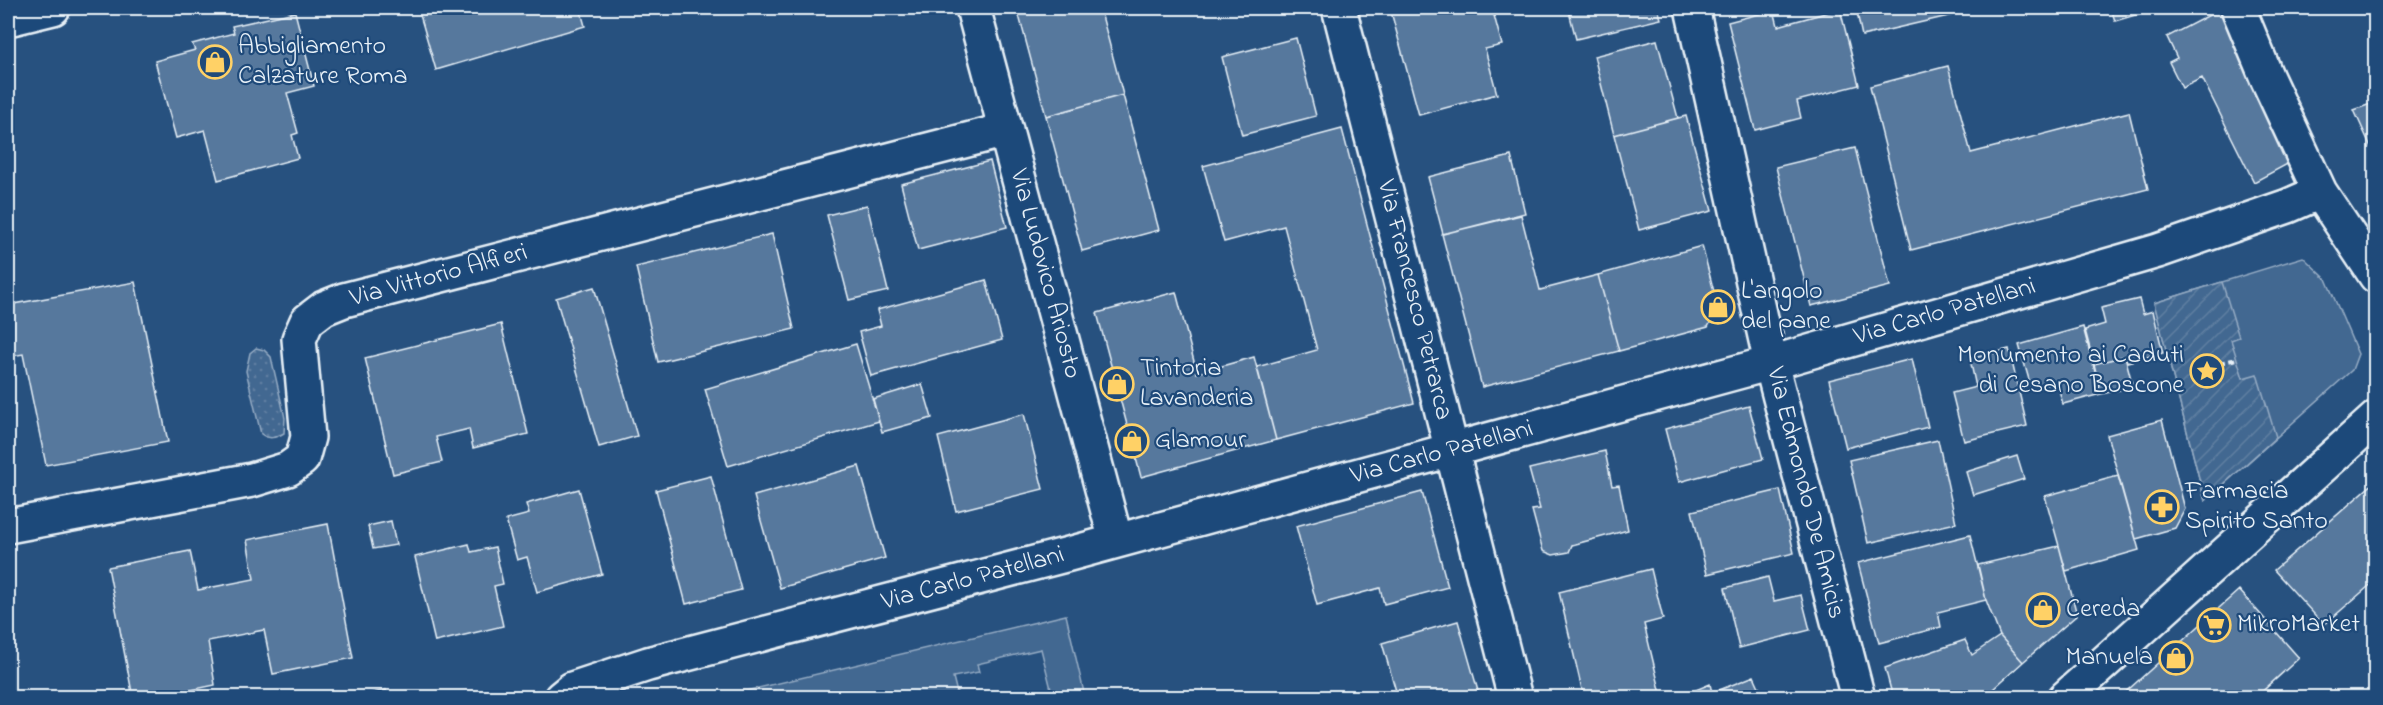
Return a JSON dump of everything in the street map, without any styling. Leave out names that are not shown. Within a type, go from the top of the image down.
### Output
[{"type":"street","name":"Via Ludovico Ariosto","points":[[973,8],[1116,541]]},
{"type":"street","name":"Via Francesco Petrarca","points":[[1339,8],[1515,698]]},
{"type":"street","name":"Via Edmondo De Amicis","points":[[1692,8],[1771,363],[1858,698]]},
{"type":"street","points":[[2238,8],[2267,78],[2320,192],[2376,276]]},
{"type":"street","name":"Via Vittorio Alfieri","points":[[8,526],[252,480],[288,469],[302,459],[308,437],[299,339],[308,321],[324,308],[344,300],[1006,130]]},
{"type":"street","name":"Via Carlo Patellani","points":[[561,698],[572,689],[648,664],[1452,451],[1771,363],[2158,251],[2289,206],[2320,192]]},
{"type":"street","points":[[2065,698],[2376,418]]},
{"type":"path","points":[[2219,363],[2236,359]]},
{"type":"shaded area","points":[[2303,257],[2326,279],[2358,354],[2352,370],[2205,501],[2154,303]]},
{"type":"shaded area","points":[[2222,282],[2239,337],[2231,340],[2243,378],[2257,374],[2276,437],[2205,501],[2154,303]]},
{"type":"shaded area","points":[[256,348],[264,350],[271,357],[285,418],[284,433],[275,437],[269,438],[261,434],[246,371],[250,353]]},
{"type":"shaded area","points":[[1066,615],[1085,697],[1053,697],[1041,649],[977,664],[979,672],[953,677],[958,697],[720,697]]},
{"type":"building","points":[[418,8],[580,8],[585,26],[436,70]]},
{"type":"building","points":[[1017,8],[1100,8],[1123,95],[1046,116]]},
{"type":"building","points":[[1390,8],[1492,8],[1502,45],[1485,49],[1497,94],[1419,115]]},
{"type":"building","points":[[1568,8],[1658,8],[1661,19],[1576,39]]},
{"type":"building","points":[[1856,8],[1983,8],[1862,36]]},
{"type":"building","points":[[2111,8],[2151,8],[2152,10],[2115,21]]},
{"type":"building","points":[[1840,9],[1859,85],[1797,101],[1801,118],[1755,130],[1728,22],[1774,10],[1778,26]]},
{"type":"building","points":[[2219,10],[2295,160],[2254,182],[2202,78],[2182,88],[2169,62],[2177,58],[2167,37]]},
{"type":"building","points":[[295,12],[314,86],[287,93],[298,133],[292,135],[298,158],[218,180],[205,130],[176,138],[155,61],[195,50],[192,44],[234,33],[232,26]]},
{"type":"building","points":[[1296,38],[1316,116],[1242,135],[1222,57]]},
{"type":"building","points":[[1657,40],[1678,118],[1614,135],[1594,56]]},
{"type":"building","points":[[1948,66],[1971,153],[2129,112],[2148,189],[1911,250],[1870,86]]},
{"type":"building","points":[[1123,95],[1159,230],[1082,251],[1046,116]]},
{"type":"building","points":[[2376,102],[2376,158],[2354,110]]},
{"type":"building","points":[[1686,116],[1712,211],[1639,230],[1614,135]]},
{"type":"building","points":[[1342,129],[1414,403],[1276,440],[1257,367],[1317,350],[1284,226],[1224,242],[1203,166]]},
{"type":"building","points":[[1855,148],[1890,286],[1811,306],[1776,167]]},
{"type":"building","points":[[1511,156],[1525,213],[1443,234],[1428,177]]},
{"type":"building","points":[[990,161],[1007,227],[918,250],[901,184]]},
{"type":"building","points":[[867,205],[888,291],[849,300],[827,215]]},
{"type":"building","points":[[1521,215],[1540,290],[1598,275],[1619,351],[1482,387],[1442,234]]},
{"type":"building","points":[[772,234],[794,329],[658,362],[636,267]]},
{"type":"building","points":[[1702,246],[1718,307],[1708,327],[1619,351],[1598,275]]},
{"type":"building","points":[[986,280],[1002,340],[871,376],[859,332],[881,326],[877,310]]},
{"type":"building","points":[[135,282],[168,442],[46,465],[23,354],[12,356],[8,333],[8,305]]},
{"type":"building","points":[[594,287],[637,436],[599,447],[556,298]]},
{"type":"building","points":[[1176,292],[1197,373],[1254,357],[1276,440],[1141,477],[1097,313]]},
{"type":"building","points":[[2139,299],[2143,314],[2153,311],[2163,353],[2127,362],[2125,356],[2094,364],[2085,330],[2105,324],[2101,308]]},
{"type":"building","points":[[501,324],[528,434],[473,448],[469,429],[436,437],[442,462],[393,474],[365,358]]},
{"type":"building","points":[[2083,327],[2101,394],[2063,404],[2057,383],[2032,390],[2019,345]]},
{"type":"building","points":[[856,344],[879,421],[728,466],[705,389]]},
{"type":"building","points":[[2009,349],[2027,426],[1964,441],[1952,393],[1976,387],[1970,359]]},
{"type":"building","points":[[2125,356],[2133,387],[2101,394],[2094,364]]},
{"type":"building","points":[[1912,359],[1928,427],[1846,448],[1829,380]]},
{"type":"building","points":[[922,384],[932,418],[882,432],[873,399]]},
{"type":"building","points":[[1749,406],[1763,459],[1679,482],[1665,429]]},
{"type":"building","points":[[1024,414],[1043,489],[956,511],[938,437]]},
{"type":"building","points":[[2162,420],[2185,509],[2175,528],[2136,539],[2107,435]]},
{"type":"building","points":[[1938,440],[1956,523],[1868,543],[1849,460]]},
{"type":"building","points":[[1605,451],[1612,486],[1619,485],[1628,530],[1572,545],[1569,552],[1553,555],[1543,551],[1532,510],[1540,509],[1529,469]]},
{"type":"building","points":[[2017,456],[2024,479],[1973,495],[1966,472]]},
{"type":"building","points":[[859,466],[885,558],[780,588],[754,496]]},
{"type":"building","points":[[711,476],[741,590],[686,604],[656,490]]},
{"type":"building","points":[[2118,476],[2139,550],[2066,571],[2045,496]]},
{"type":"building","points":[[2376,481],[2376,580],[2324,625],[2274,570]]},
{"type":"building","points":[[579,489],[602,574],[537,592],[527,557],[517,560],[506,520],[529,514],[526,504]]},
{"type":"building","points":[[1780,490],[1794,553],[1707,574],[1692,511]]},
{"type":"building","points":[[1422,492],[1448,587],[1384,604],[1380,588],[1317,605],[1296,526]]},
{"type":"building","points":[[391,521],[396,545],[373,549],[368,526]]},
{"type":"building","points":[[328,524],[353,658],[273,674],[264,630],[208,641],[215,685],[153,698],[133,698],[108,567],[190,551],[198,590],[254,579],[247,540]]},
{"type":"building","points":[[1970,535],[1986,600],[1938,612],[1941,627],[1879,643],[1858,563]]},
{"type":"building","points":[[469,544],[471,552],[495,547],[503,584],[494,586],[503,626],[435,642],[415,557]]},
{"type":"building","points":[[2059,546],[2077,615],[2023,662],[2000,636],[1986,600],[1978,565]]},
{"type":"building","points":[[1651,569],[1663,619],[1644,624],[1662,698],[1584,698],[1559,592]]},
{"type":"building","points":[[1768,577],[1774,601],[1801,595],[1810,630],[1739,648],[1725,588]]},
{"type":"building","points":[[2239,590],[2299,658],[2255,698],[2119,698]]},
{"type":"building","points":[[1458,621],[1480,698],[1398,698],[1382,643]]},
{"type":"building","points":[[2000,636],[2023,662],[1983,698],[1893,698],[1885,668],[1965,640],[1972,655]]},
{"type":"building","points":[[1754,676],[1764,698],[1677,698],[1710,684],[1712,693]]},
{"type":"building","points":[[386,690],[388,698],[353,698]]},
{"type":"place","name":"Abbigliamento Calzature Roma","points":[[215,62]]},
{"type":"place","name":"L'angolo del pane","points":[[1718,307]]},
{"type":"place","name":"Monumento ai Caduti di Cesano Boscone","points":[[2207,371]]},
{"type":"place","name":"Tintoria Lavanderia","points":[[1117,384]]},
{"type":"place","name":"Glamour","points":[[1132,441]]},
{"type":"place","name":"Farmacia Spirito Santo","points":[[2162,507]]},
{"type":"place","name":"Cereda","points":[[2043,610]]},
{"type":"place","name":"MikroMarket","points":[[2214,625]]},
{"type":"place","name":"Manuela","points":[[2176,658]]}]
